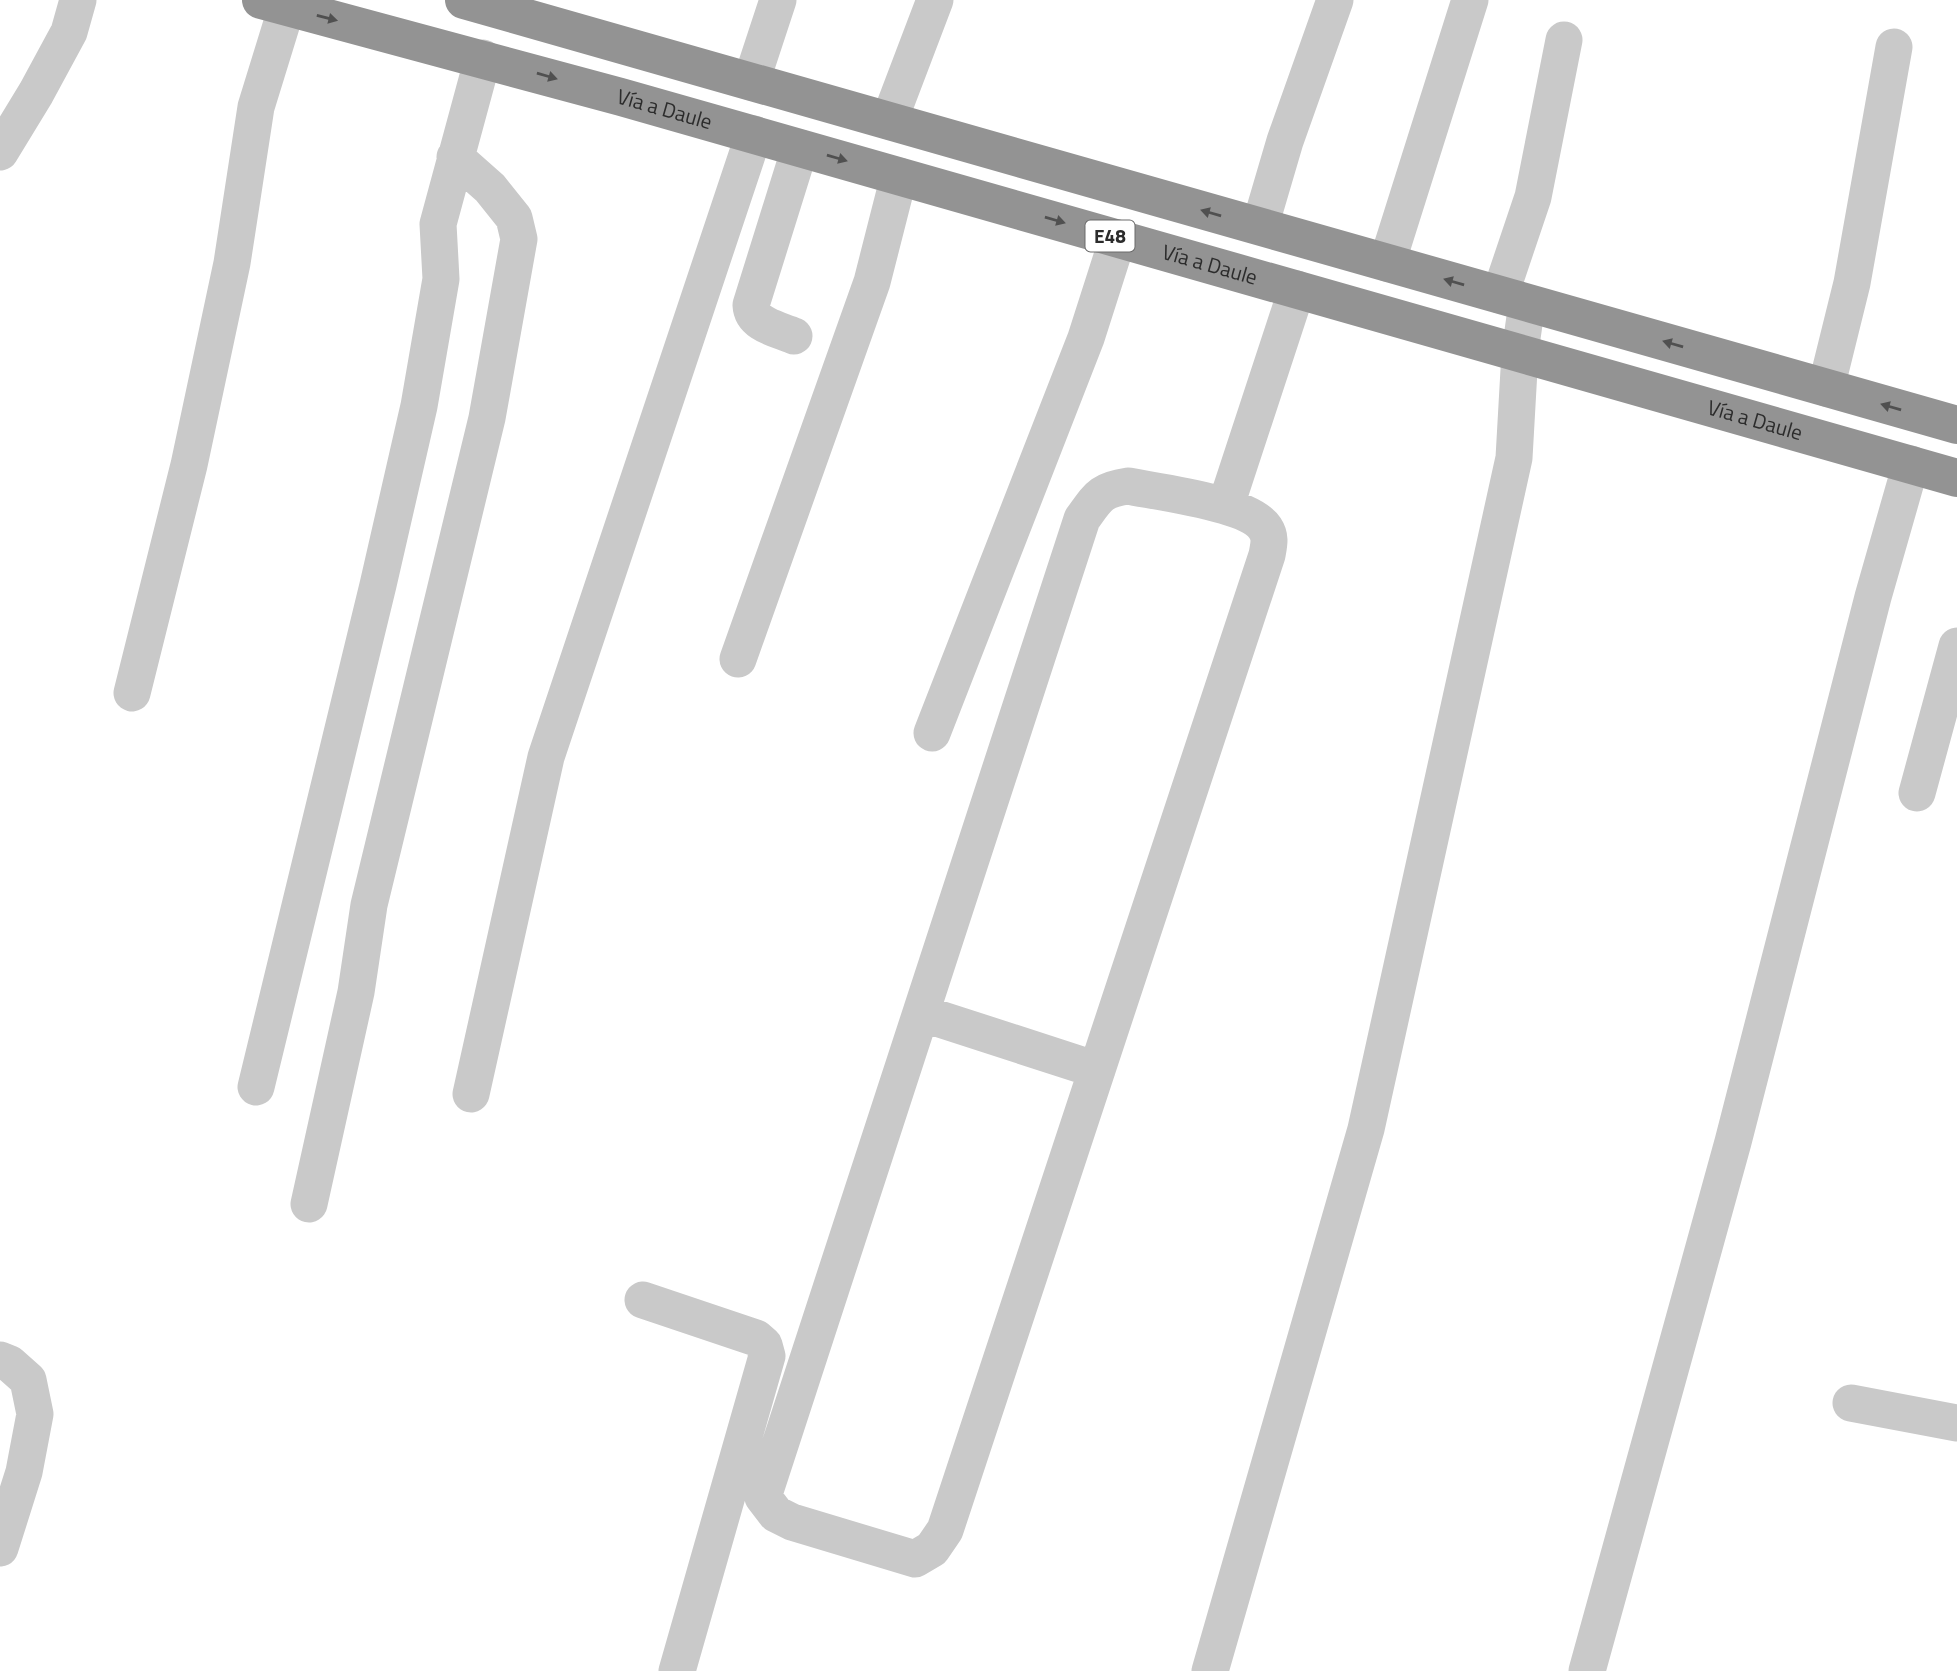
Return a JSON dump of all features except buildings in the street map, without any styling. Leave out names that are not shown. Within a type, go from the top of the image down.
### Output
[{"type":"highway","name":"E48","points":[[464,0],[540,10],[751,82],[1957,425]]},
{"type":"highway","name":"Vía a Daule","points":[[279,3],[754,134],[1957,478]]},
{"type":"street","points":[[0,152],[69,32],[78,0]]},
{"type":"street","points":[[751,82],[778,0]]},
{"type":"street","points":[[889,121],[934,0]]},
{"type":"street","points":[[1260,226],[1285,141],[1335,0]]},
{"type":"street","points":[[1387,263],[1470,0]]},
{"type":"street","points":[[132,693],[189,465],[226,290],[256,107],[279,3]]},
{"type":"street","points":[[1210,1671],[1366,1129],[1514,458],[1520,352],[1513,299],[1564,40]]},
{"type":"street","points":[[1826,388],[1852,283],[1894,47]]},
{"type":"street","points":[[256,1087],[419,406],[441,279],[439,224],[483,58]]},
{"type":"street","points":[[471,1094],[546,757],[754,134]]},
{"type":"street","points":[[794,336],[757,320],[751,305],[800,148]]},
{"type":"street","points":[[309,1204],[356,992],[369,905],[486,418],[519,239],[514,218],[491,188],[455,157]]},
{"type":"street","points":[[738,659],[872,282],[899,176]]},
{"type":"street","points":[[932,733],[1086,338],[1118,238]]},
{"type":"street","points":[[1226,505],[1297,289]]},
{"type":"street","points":[[1587,1671],[1730,1155],[1870,610],[1911,464]]},
{"type":"street","points":[[1128,486],[1226,505],[1263,525],[1269,537],[1267,555],[945,1530],[932,1549],[915,1559],[792,1522],[776,1514],[763,1497],[1082,519],[1096,499],[1109,488],[1128,486]]},
{"type":"street","points":[[1917,793],[1957,646]]},
{"type":"street","points":[[921,1013],[1097,1070]]},
{"type":"street","points":[[643,1300],[756,1338],[764,1345],[767,1356],[677,1671]]},
{"type":"street","points":[[0,1360],[10,1364],[28,1380],[35,1414],[24,1472],[0,1548]]},
{"type":"street","points":[[1851,1403],[1957,1423]]}]
